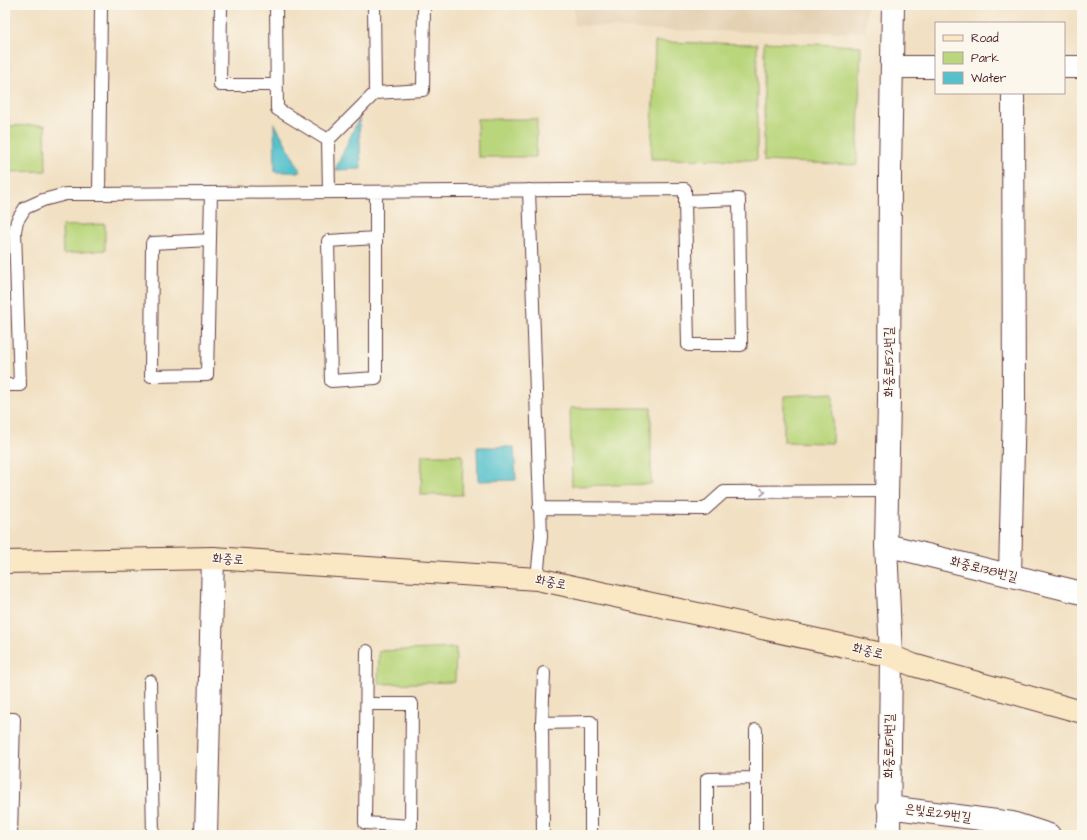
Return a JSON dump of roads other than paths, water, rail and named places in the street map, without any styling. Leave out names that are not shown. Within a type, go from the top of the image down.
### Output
[{"type":"main road","name":"화중로","points":[[5,562],[213,558],[537,579],[891,656],[913,664],[1082,712]]},
{"type":"street","name":"화중로152번길","points":[[891,656],[886,545],[893,5]]},
{"type":"street","points":[[1065,67],[1082,66]]},
{"type":"street","points":[[892,67],[935,68]]},
{"type":"street","points":[[1010,575],[1014,403],[1013,94]]},
{"type":"street","name":"화중로138번길","points":[[886,545],[1082,593]]},
{"type":"street","points":[[206,835],[213,558]]},
{"type":"street","name":"화중로151번길","points":[[888,835],[891,656]]},
{"type":"street","name":"은빛로29번길","points":[[888,807],[1049,835]]},
{"type":"lane","points":[[99,194],[101,5]]},
{"type":"lane","points":[[221,5],[220,85],[276,85]]},
{"type":"lane","points":[[276,5],[277,109],[328,140]]},
{"type":"lane","points":[[374,5],[375,93]]},
{"type":"lane","points":[[329,192],[328,140],[375,93],[423,90],[424,5]]},
{"type":"lane","points":[[5,385],[20,385],[10,232],[25,208],[43,200],[66,194],[685,189],[685,201],[688,345],[741,345],[739,199],[685,201]]},
{"type":"lane","points":[[529,190],[541,536],[537,579]]},
{"type":"lane","points":[[376,192],[376,238],[376,378],[331,381],[328,241],[376,238]]},
{"type":"lane","points":[[210,240],[152,243],[151,376],[207,375],[210,240],[211,193]]},
{"type":"lane","points":[[539,508],[706,509],[724,492],[887,491]]},
{"type":"lane","points":[[366,704],[412,704],[411,831],[365,823],[366,704],[367,651]]},
{"type":"lane","points":[[543,835],[542,723],[544,672]]},
{"type":"lane","points":[[150,681],[153,835]]},
{"type":"lane","points":[[5,719],[14,718],[8,797],[11,835]]},
{"type":"lane","points":[[542,723],[591,722],[591,835]]},
{"type":"lane","points":[[756,730],[756,835]]},
{"type":"lane","points":[[707,835],[707,779],[756,778]]},
{"type":"water","points":[[359,118],[361,169],[335,170]]},
{"type":"water","points":[[274,122],[301,172],[275,172]]},
{"type":"water","points":[[477,447],[514,447],[516,480],[478,481]]}]
